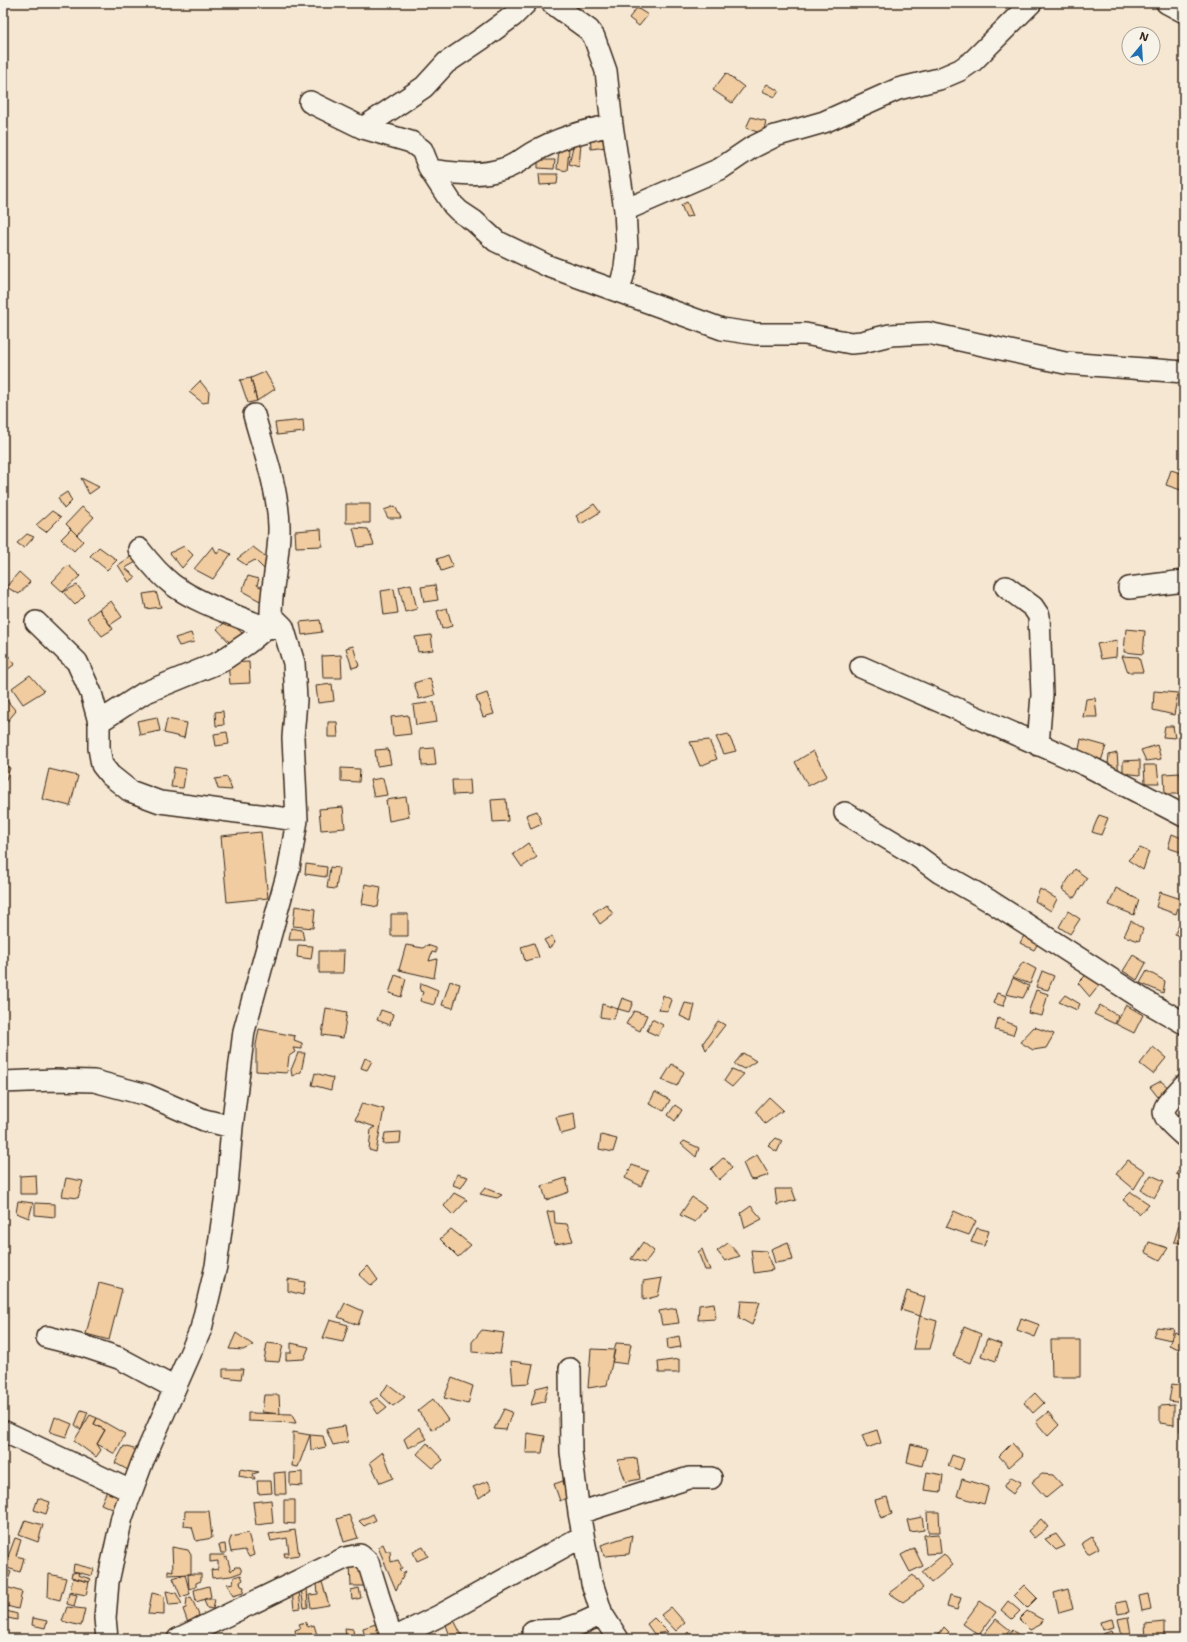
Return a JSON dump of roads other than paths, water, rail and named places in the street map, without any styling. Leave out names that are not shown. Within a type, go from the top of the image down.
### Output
[{"type":"street","points":[[363,128],[424,87],[446,63],[484,38],[513,16],[526,3]]},
{"type":"street","points":[[625,210],[720,169],[751,148],[775,136],[824,122],[898,89],[939,79],[960,70],[973,61],[1031,3]]},
{"type":"street","points":[[1167,3],[1184,12]]},
{"type":"street","points":[[555,4],[589,30],[594,37],[606,71],[612,125],[625,210],[627,248],[625,268],[619,291]]},
{"type":"street","points":[[310,102],[363,128],[411,142],[422,150],[430,170],[453,205],[474,221],[496,241],[548,266],[722,329],[756,334],[805,334],[851,344],[890,335],[928,333],[1065,363],[1184,372]]},
{"type":"street","points":[[430,170],[466,175],[487,173],[517,164],[532,153],[568,136],[612,125]]},
{"type":"street","points":[[107,1639],[105,1618],[108,1582],[122,1517],[142,1463],[201,1329],[216,1266],[227,1187],[232,1127],[244,1031],[289,868],[297,820],[293,738],[296,700],[294,663],[274,627],[271,615],[271,597],[279,555],[279,525],[274,489],[254,415]]},
{"type":"street","points":[[139,549],[153,566],[173,585],[195,598],[274,627]]},
{"type":"street","points":[[1129,588],[1184,581]]},
{"type":"street","points":[[1006,587],[1033,608],[1039,616],[1042,694],[1038,745]]},
{"type":"street","points":[[36,622],[77,662],[91,693],[99,722],[99,748],[102,765],[110,775],[130,791],[160,802],[297,820]]},
{"type":"street","points":[[99,722],[144,693],[220,662],[274,627]]},
{"type":"street","points":[[861,667],[1086,766],[1184,816]]},
{"type":"street","points":[[845,813],[917,856],[939,872],[990,901],[1147,1002],[1184,1023]]},
{"type":"street","points":[[3,1082],[54,1080],[94,1081],[147,1095],[204,1120],[232,1127]]},
{"type":"street","points":[[1184,1085],[1165,1106],[1163,1113],[1166,1120],[1184,1136]]},
{"type":"street","points":[[47,1337],[83,1346],[119,1358],[175,1388]]},
{"type":"street","points":[[570,1369],[571,1452],[583,1536],[592,1583],[602,1614],[618,1639]]},
{"type":"street","points":[[5,1432],[132,1492]]},
{"type":"street","points":[[579,1513],[689,1478],[711,1478]]},
{"type":"street","points":[[178,1639],[345,1558],[360,1555],[368,1562],[392,1639],[439,1616],[583,1536]]},
{"type":"street","points":[[533,1632],[562,1630],[602,1614]]}]
